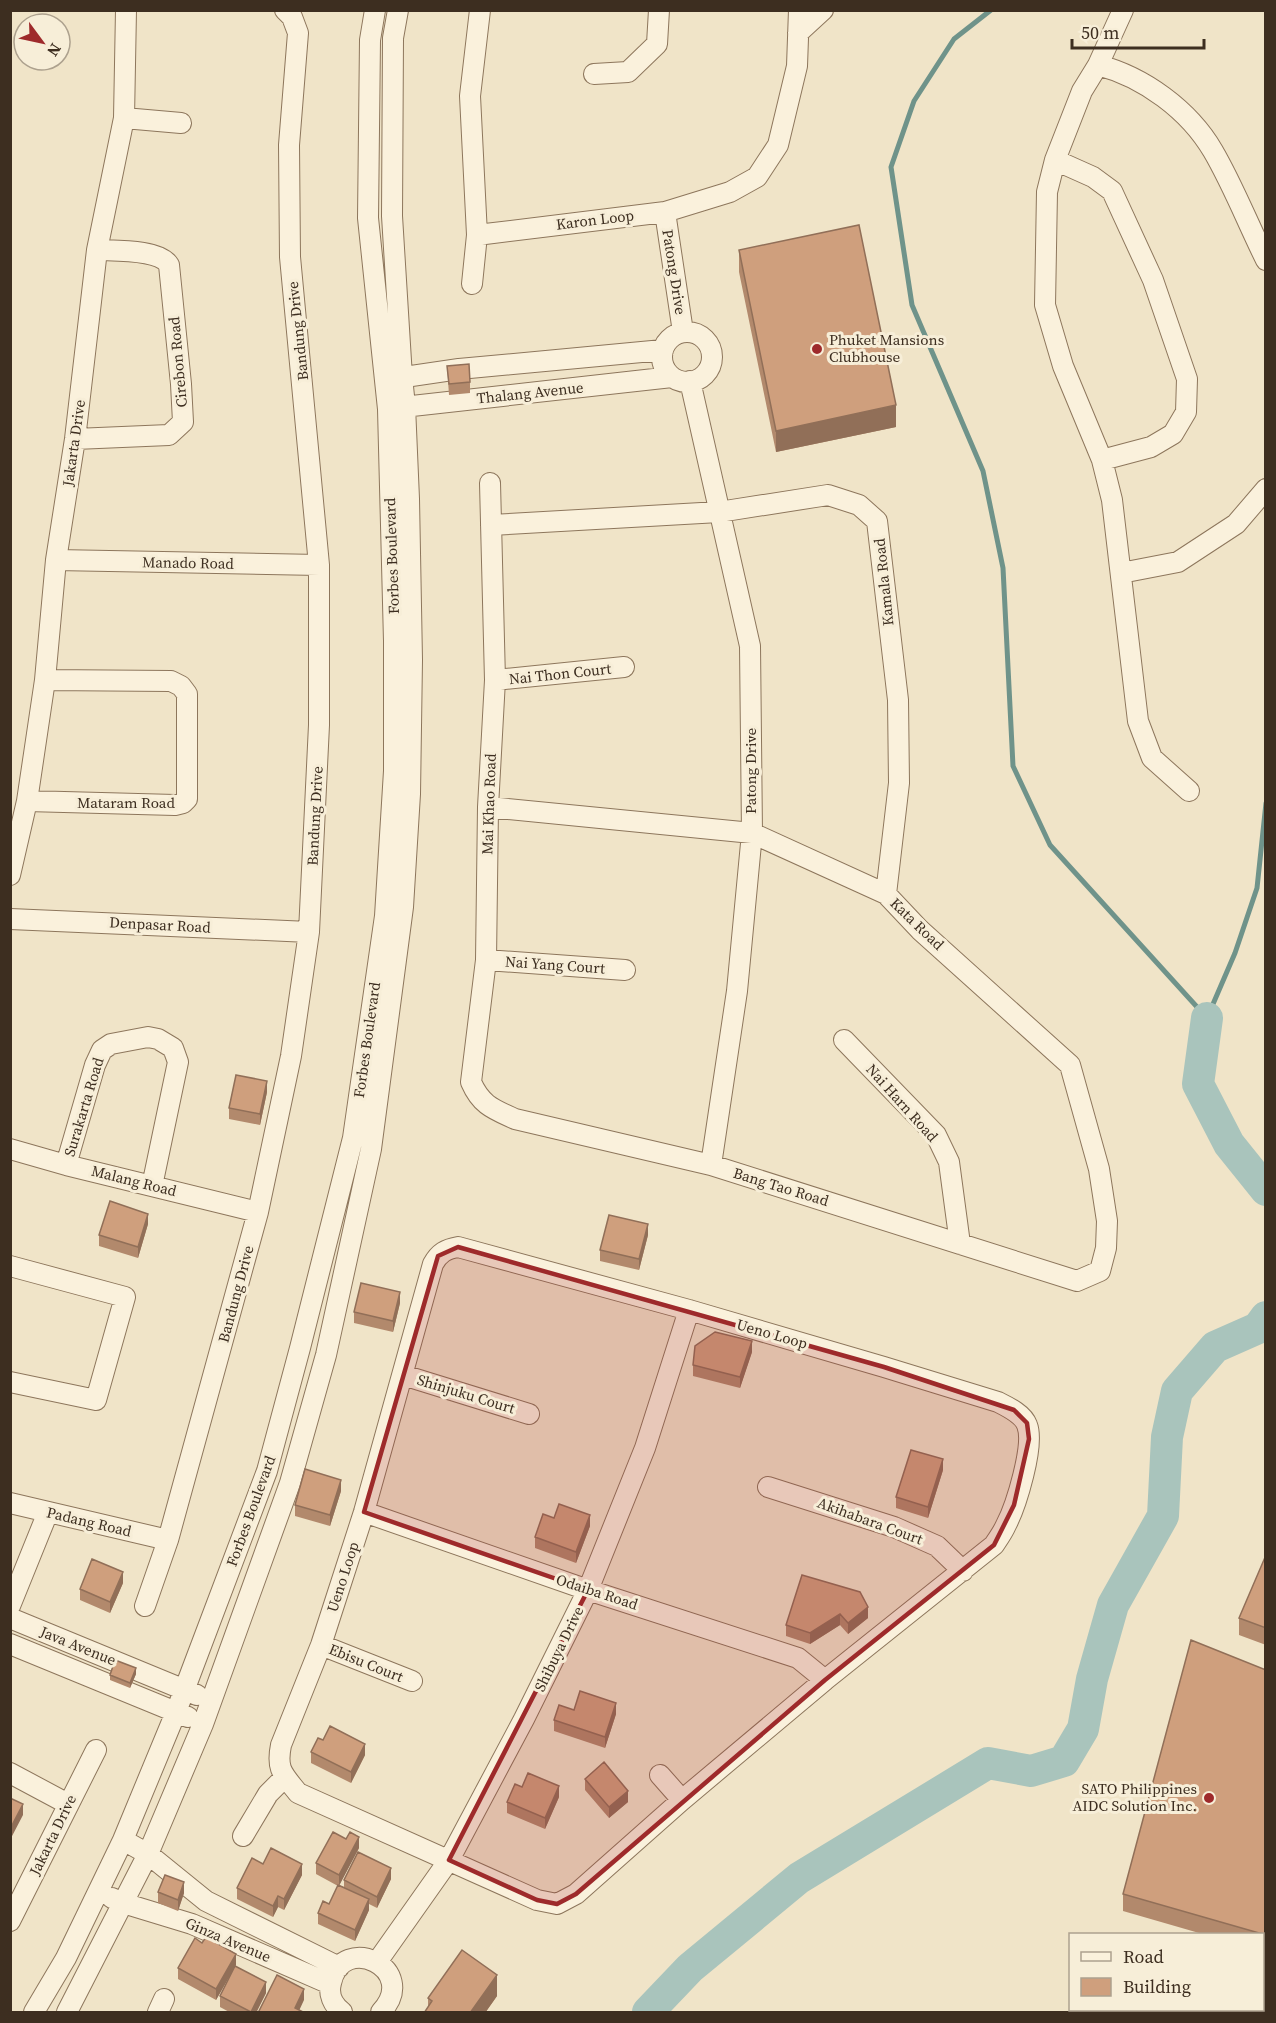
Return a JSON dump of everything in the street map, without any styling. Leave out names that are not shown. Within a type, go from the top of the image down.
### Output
[{"type":"street","name":"Jakarta Drive","points":[[10,875],[27,801],[45,680],[56,561],[75,439],[97,250],[124,118],[126,10]]},
{"type":"street","name":"Bandung Drive","points":[[145,1606],[168,1540],[258,1212],[291,1056],[309,932],[319,725],[319,565],[290,257],[289,145],[298,33],[292,17],[285,10]]},
{"type":"street","name":"Forbes Boulevard","points":[[67,2013],[148,1854],[212,1701],[291,1484],[326,1355],[371,1149],[403,907],[410,794],[412,660],[397,407],[368,218],[370,40],[375,10]]},
{"type":"street","name":"Forbes Boulevard","points":[[393,379],[393,38],[398,10]]},
{"type":"street","points":[[472,284],[477,235],[470,96],[480,10]]},
{"type":"street","points":[[594,74],[627,72],[657,44],[659,10]]},
{"type":"street","name":"Karon Loop","points":[[477,235],[665,212],[730,192],[757,177],[778,145],[797,66],[799,10]]},
{"type":"street","points":[[798,33],[823,10]]},
{"type":"street","points":[[1123,10],[1098,64],[1082,91],[1055,160],[1047,192],[1045,305],[1063,366],[1102,460],[1112,500],[1138,721],[1152,758],[1189,791]]},
{"type":"street","points":[[1098,64],[1148,86],[1189,118],[1213,151],[1266,260]]},
{"type":"street","points":[[124,118],[182,123]]},
{"type":"street","points":[[1055,160],[1093,177],[1112,191],[1153,280],[1188,379],[1186,412],[1173,434],[1152,447],[1102,460]]},
{"type":"street","name":"Patong Drive","points":[[665,212],[683,332]]},
{"type":"street","name":"Cirebon Road","points":[[75,439],[169,435],[183,422],[169,265],[162,258],[130,251],[97,250]]},
{"type":"street","points":[[683,332],[692,332],[706,340],[712,354],[709,369],[698,379],[681,379],[663,365],[663,350],[670,338],[683,332]]},
{"type":"street","name":"Thalang Avenue","points":[[393,379],[459,369],[663,350]]},
{"type":"street","name":"Thalang Avenue","points":[[397,407],[681,379]]},
{"type":"street","name":"Patong Drive","points":[[681,379],[719,512],[750,646],[752,833],[737,991],[711,1165]]},
{"type":"street","name":"Forbes Boulevard","points":[[34,2013],[66,1958],[123,1839],[176,1712],[267,1471],[352,1138],[385,916],[394,771],[397,407]]},
{"type":"street","name":"Mai Khao Road","points":[[471,1082],[486,960],[488,807],[495,680],[490,483]]},
{"type":"street","points":[[1121,573],[1178,562],[1236,524],[1266,489]]},
{"type":"street","name":"Kamala Road","points":[[491,525],[719,512],[828,495],[860,505],[877,521],[898,700],[899,783],[886,894]]},
{"type":"street","name":"Manado Road","points":[[56,561],[319,565]]},
{"type":"street","name":"Nai Thon Court","points":[[495,680],[624,667]]},
{"type":"street","name":"Mataram Road","points":[[27,801],[175,805],[187,799],[188,694],[181,686],[171,681],[45,680]]},
{"type":"street","name":"Kata Road","points":[[488,807],[752,833],[886,894],[921,930],[1070,1065],[1099,1169],[1107,1221],[1106,1248],[1100,1271]]},
{"type":"street","name":"Denpasar Road","points":[[10,919],[309,932]]},
{"type":"street","name":"Nai Yang Court","points":[[486,960],[625,970]]},
{"type":"street","name":"Surakarta Road","points":[[66,1165],[95,1065],[102,1050],[111,1044],[148,1037],[158,1039],[173,1048],[177,1062],[152,1186]]},
{"type":"street","name":"Nai Harn Road","points":[[844,1040],[936,1135],[949,1162],[960,1244]]},
{"type":"street","name":"Bang Tao Road","points":[[471,1082],[478,1098],[493,1110],[515,1119],[711,1165],[1077,1281],[1100,1271]]},
{"type":"street","name":"Malang Road","points":[[10,1149],[258,1212]]},
{"type":"street","name":"Ueno Loop","points":[[458,1247],[689,1310],[998,1402],[1014,1410],[1027,1423],[1029,1439],[1023,1477],[1014,1505],[1006,1526],[994,1545],[825,1680],[682,1800],[576,1894],[557,1904],[518,1893],[298,1793],[285,1778],[277,1762],[281,1745],[321,1645],[364,1512],[403,1375],[433,1264],[446,1249],[458,1247]]},
{"type":"street","points":[[10,1266],[125,1297],[96,1400],[10,1382]]},
{"type":"street","name":"Shibuya Drive","points":[[377,1962],[449,1860],[524,1719],[588,1590],[645,1448],[689,1310]]},
{"type":"street","name":"Shinjuku Court","points":[[403,1375],[529,1413]]},
{"type":"street","name":"Akihabara Court","points":[[768,1486],[894,1527],[937,1546],[963,1571]]},
{"type":"street","name":"Padang Road","points":[[10,1503],[168,1540]]},
{"type":"street","points":[[10,1606],[48,1512]]},
{"type":"street","name":"Odaiba Road","points":[[364,1512],[588,1590],[798,1658],[825,1680]]},
{"type":"street","name":"Java Avenue","points":[[10,1618],[212,1701]]},
{"type":"street","name":"Java Avenue","points":[[10,1644],[203,1724]]},
{"type":"street","name":"Ebisu Court","points":[[321,1645],[412,1681]]},
{"type":"street","name":"Jakarta Drive","points":[[10,1921],[15,1900],[96,1750]]},
{"type":"street","points":[[10,1773],[68,1804]]},
{"type":"street","points":[[660,1775],[682,1800]]},
{"type":"street","points":[[243,1836],[268,1794],[285,1778]]},
{"type":"street","name":"Ginza Avenue","points":[[123,1839],[148,1854],[206,1901],[339,1967]]},
{"type":"street","name":"Ginza Avenue","points":[[98,1892],[123,1903],[192,1924],[330,1984]]},
{"type":"street","points":[[192,1924],[206,1901]]},
{"type":"street","points":[[342,2013],[333,2001],[330,1984],[333,1975],[347,1961],[368,1958],[385,1968],[390,1977],[392,1986],[387,2006],[381,2013]]},
{"type":"highlighted area","points":[[458,1247],[884,1367],[1014,1410],[1027,1423],[1029,1439],[1014,1505],[994,1545],[825,1680],[576,1894],[557,1904],[537,1900],[449,1860],[588,1590],[364,1512],[438,1256]]},
{"type":"building","name":"Phuket Mansions Clubhouse","points":[[859,225],[896,405],[776,431],[739,250]]},
{"type":"building","points":[[469,364],[470,382],[449,384],[447,366]]},
{"type":"building","points":[[236,1075],[267,1081],[260,1114],[229,1108]]},
{"type":"building","points":[[110,1201],[148,1214],[138,1247],[99,1235]]},
{"type":"building","points":[[609,1215],[648,1224],[639,1259],[600,1250]]},
{"type":"building","points":[[361,1283],[400,1292],[393,1321],[354,1312]]},
{"type":"building","points":[[715,1332],[752,1341],[740,1377],[693,1365],[695,1346]]},
{"type":"building","points":[[911,1450],[943,1459],[928,1507],[896,1497]]},
{"type":"building","points":[[305,1469],[341,1480],[330,1515],[295,1505]]},
{"type":"building","points":[[559,1504],[590,1515],[576,1552],[535,1537],[543,1514],[554,1518]]},
{"type":"building","points":[[1266,1555],[1266,1628],[1239,1618]]},
{"type":"building","points":[[92,1559],[123,1572],[110,1602],[80,1589]]},
{"type":"building","points":[[802,1575],[860,1592],[868,1607],[848,1623],[840,1614],[810,1633],[786,1625]]},
{"type":"building","name":"SATO Philippines AIDC Solution Inc.","points":[[1191,1640],[1266,1670],[1266,1935],[1123,1894]]},
{"type":"building","points":[[115,1660],[136,1668],[130,1683],[110,1675]]},
{"type":"building","points":[[580,1691],[616,1703],[605,1737],[554,1720],[559,1705],[574,1710]]},
{"type":"building","points":[[330,1726],[365,1744],[351,1772],[311,1752],[318,1738],[323,1740]]},
{"type":"building","points":[[604,1762],[628,1791],[609,1807],[585,1779]]},
{"type":"building","points":[[528,1773],[559,1786],[545,1818],[507,1802],[515,1784],[522,1787]]},
{"type":"building","points":[[10,1798],[23,1804],[10,1829]]},
{"type":"building","points":[[333,1832],[346,1839],[350,1832],[359,1837],[339,1875],[316,1863]]},
{"type":"building","points":[[271,1848],[302,1864],[284,1899],[278,1896],[273,1906],[237,1888],[252,1858],[263,1864]]},
{"type":"building","points":[[358,1852],[391,1868],[377,1897],[344,1880]]},
{"type":"building","points":[[165,1875],[184,1882],[178,1900],[158,1892]]},
{"type":"building","points":[[338,1885],[369,1899],[355,1930],[318,1913],[323,1901],[329,1904]]},
{"type":"building","points":[[206,1937],[236,1954],[216,1989],[178,1968],[195,1938],[202,1943]]},
{"type":"building","points":[[462,1950],[497,1975],[470,2013],[424,2013],[432,2001],[428,1998]]},
{"type":"building","points":[[235,1966],[266,1982],[251,2012],[220,1996]]},
{"type":"building","points":[[277,1975],[304,1989],[295,2008],[305,2013],[258,2013]]},
{"type":"building","points":[[1264,1992],[1266,1993],[1266,2013],[1201,2013],[1202,2011],[1264,2011]]},
{"type":"waterway","points":[[991,10],[954,39],[914,101],[891,167],[912,305],[983,471],[1003,568],[1013,766],[1050,845],[1207,1018],[1235,953],[1257,888],[1266,803]]},
{"type":"waterway","points":[[1207,1018],[1198,1084],[1229,1144],[1266,1190]]},
{"type":"waterway","points":[[648,2012],[690,1968],[799,1878],[988,1763],[1031,1771],[1064,1761],[1083,1729],[1092,1679],[1113,1605],[1163,1516],[1167,1437],[1177,1391],[1215,1347],[1258,1328],[1266,1317]]},
{"type":"place","name":"Phuket Mansions Clubhouse","points":[[817,349]]},
{"type":"place","name":"SATO Philippines AIDC Solution Inc.","points":[[1209,1798]]}]
